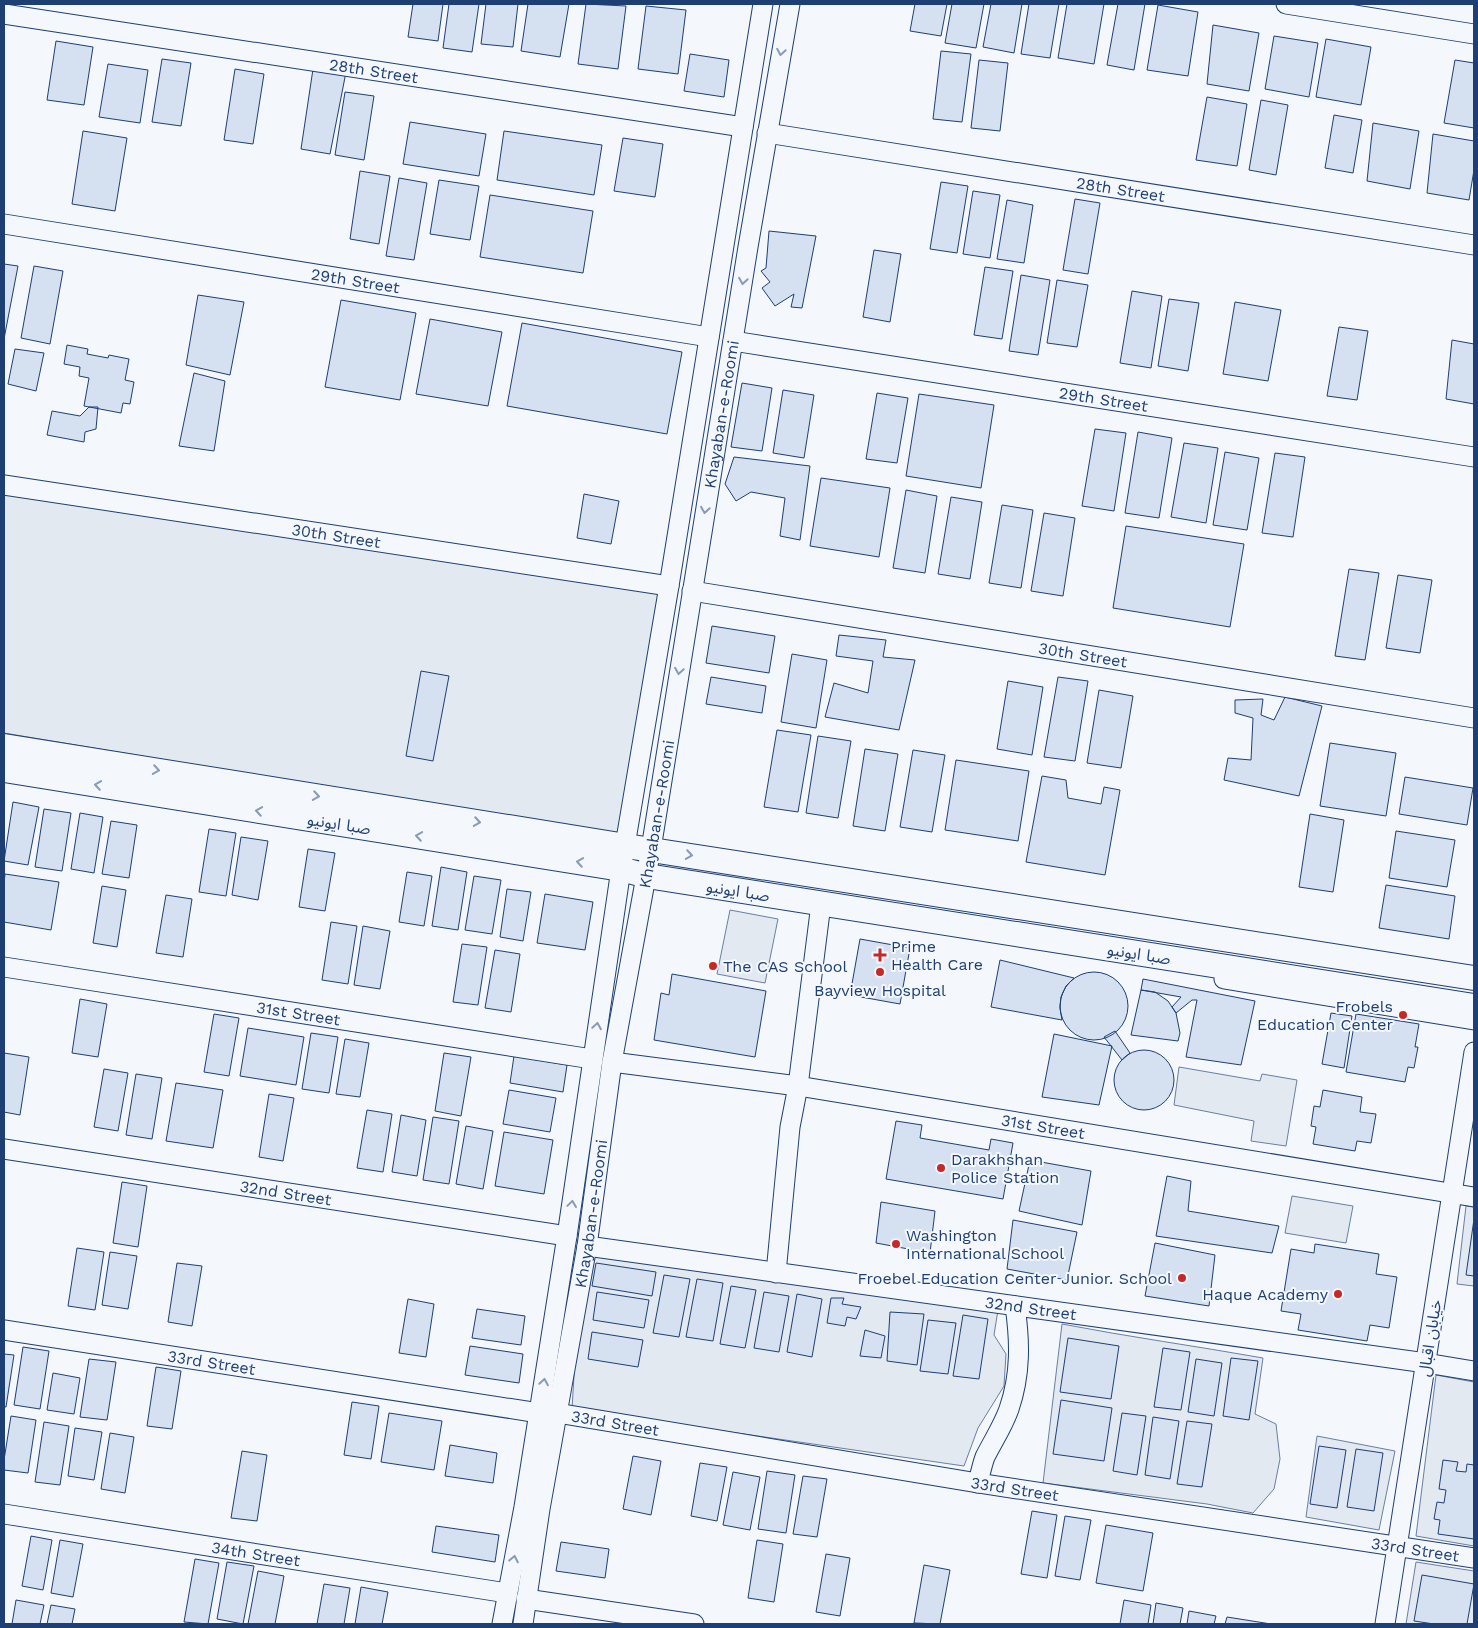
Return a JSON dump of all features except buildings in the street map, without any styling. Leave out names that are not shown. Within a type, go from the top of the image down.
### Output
[{"type":"main road","name":"صبا ایونیو","points":[[4,746],[651,850],[1474,978]]},
{"type":"main road","name":"صبا ایونیو","points":[[4,770],[621,868],[646,881],[1474,1006]]},
{"type":"street","name":"Khayaban-e-Roomi","points":[[523,1624],[532,1508],[548,1413],[567,1236],[592,1059],[621,868],[669,586],[763,4]]},
{"type":"street","name":"Khayaban-e-Roomi","points":[[548,1413],[587,1246],[612,1062],[646,881],[753,217],[790,4]]},
{"type":"street","points":[[1286,4],[1474,34]]},
{"type":"street","name":"28th Street","points":[[4,14],[743,127]]},
{"type":"street","name":"28th Street","points":[[767,133],[1474,245]]},
{"type":"street","points":[[729,213],[732,220],[739,223],[747,222],[753,217]]},
{"type":"street","name":"29th Street","points":[[4,224],[709,337]]},
{"type":"street","points":[[723,247],[729,241],[738,239],[748,248]]},
{"type":"street","name":"29th Street","points":[[733,341],[1474,457]]},
{"type":"street","name":"30th Street","points":[[4,485],[669,586]]},
{"type":"street","name":"30th Street","points":[[692,591],[1474,718]]},
{"type":"street","points":[[776,1273],[790,1127],[798,1086],[820,908],[1474,1020]]},
{"type":"street","name":"31st Street","points":[[4,967],[592,1059]]},
{"type":"street","name":"خیابان اقبال","points":[[1385,1624],[1474,1052]]},
{"type":"street","name":"31st Street","points":[[612,1062],[798,1086],[1474,1197]]},
{"type":"street","name":"32nd Street","points":[[4,1149],[567,1236]]},
{"type":"street","name":"32nd Street","points":[[587,1246],[1474,1371]]},
{"type":"street","points":[[978,1483],[985,1458],[999,1433],[1009,1409],[1017,1380],[1020,1356],[1015,1306]]},
{"type":"street","name":"33rd Street","points":[[4,1330],[548,1413],[978,1483],[1474,1558]]},
{"type":"street","name":"Khayaban-e-Roomi","points":[[502,1624],[507,1593],[532,1508]]},
{"type":"street","name":"34th Street","points":[[4,1514],[507,1593]]},
{"type":"street","points":[[526,1599],[694,1624]]},
{"type":"shaded area","points":[[4,491],[660,593],[620,836],[4,733]]},
{"type":"shaded area","points":[[730,910],[778,919],[765,983],[717,974]]},
{"type":"shaded area","points":[[1179,1067],[1260,1081],[1262,1074],[1297,1080],[1286,1146],[1251,1141],[1254,1121],[1174,1105]]},
{"type":"shaded area","points":[[1292,1196],[1353,1206],[1346,1243],[1285,1233]]},
{"type":"shaded area","points":[[1466,1206],[1474,1207],[1474,1286],[1457,1284]]},
{"type":"shaded area","points":[[594,1254],[998,1310],[994,1335],[1006,1354],[1004,1386],[978,1428],[964,1466],[572,1409],[575,1359]]},
{"type":"shaded area","points":[[1062,1324],[1263,1358],[1255,1414],[1276,1424],[1280,1459],[1274,1489],[1253,1513],[1207,1504],[1043,1483]]},
{"type":"shaded area","points":[[1436,1375],[1474,1382],[1474,1546],[1416,1536]]},
{"type":"shaded area","points":[[1317,1436],[1395,1451],[1379,1530],[1306,1517]]},
{"type":"shaded area","points":[[1416,1562],[1474,1571],[1474,1624],[1406,1624]]},
{"type":"place","name":"Prime Health Care","points":[[880,955]]},
{"type":"place","name":"The CAS School","points":[[713,966]]},
{"type":"place","name":"Bayview Hospital","points":[[880,972]]},
{"type":"place","name":"Frobels Education Center","points":[[1403,1015]]},
{"type":"place","name":"Darakhshan Police Station","points":[[941,1168]]},
{"type":"place","name":"Washington International School","points":[[896,1244]]},
{"type":"place","name":"Froebel Education Center Junior. School","points":[[1182,1278]]},
{"type":"place","name":"Haque Academy","points":[[1338,1294]]}]
